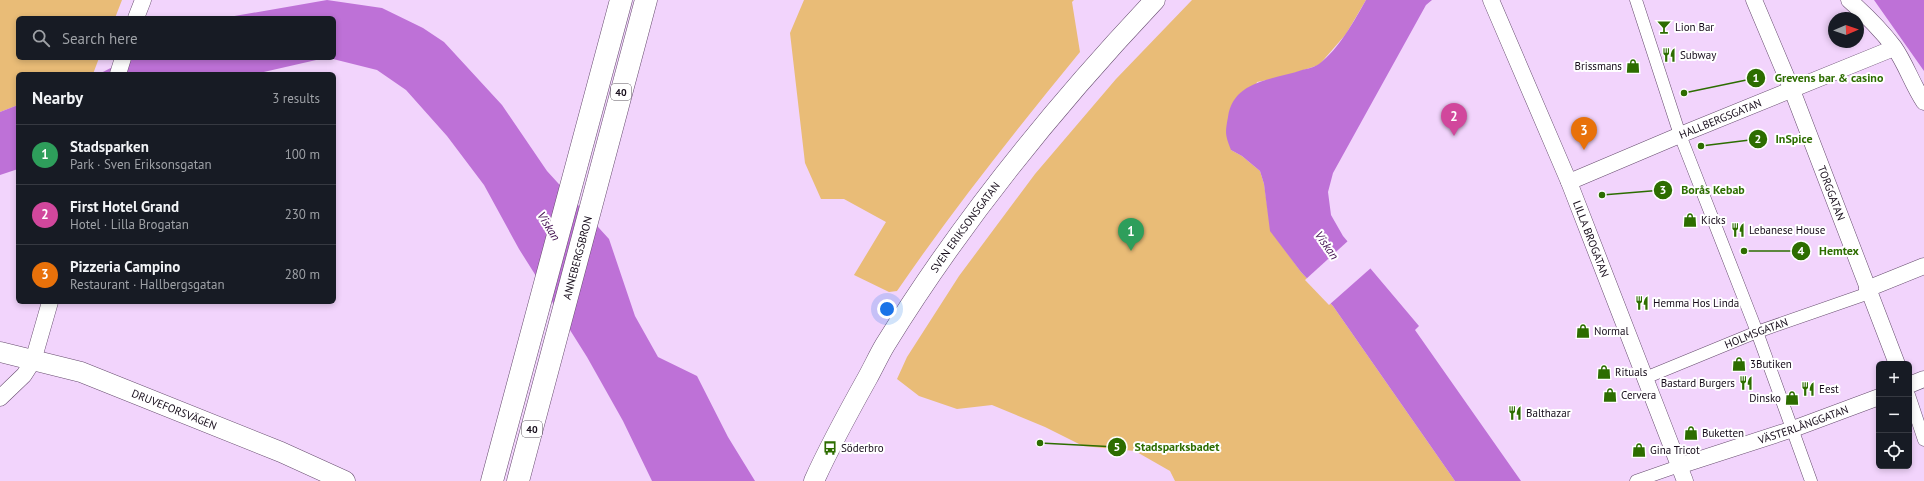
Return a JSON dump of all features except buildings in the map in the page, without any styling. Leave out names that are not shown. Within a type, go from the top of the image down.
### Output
[{"type":"highway","name":"40","points":[[492,481],[621,0]]},
{"type":"highway","name":"ANNEBERGSBRON","points":[[518,481],[596,183],[646,0]]},
{"type":"street","points":[[137,16],[143,0]]},
{"type":"street","name":"SVEN ERIKSONSGATAN","points":[[814,481],[845,419],[885,346],[960,232],[1050,117],[1104,54],[1154,0]]},
{"type":"street","points":[[1636,0],[1680,134],[1757,332],[1811,481]]},
{"type":"street","name":"TORGGATAN","points":[[1754,0],[1792,90],[1896,361]]},
{"type":"street","points":[[1849,0],[1867,17],[1894,48],[1924,102]]},
{"type":"street","name":"LILLA BROGATAN","points":[[1492,3],[1569,182],[1682,474]]},
{"type":"street","name":"HALLBERGSGATAN","points":[[1569,182],[1680,134],[1894,48]]},
{"type":"street","points":[[118,72],[122,60]]},
{"type":"street","name":"HOLMSGATAN","points":[[1645,378],[1757,332],[1868,291],[1924,266]]},
{"type":"street","points":[[0,398],[24,375],[33,361],[49,304]]},
{"type":"street","name":"DRUVEFORSVÄGEN","points":[[0,352],[81,372],[281,452],[345,481]]},
{"type":"street","points":[[1912,384],[1924,379]]},
{"type":"street","points":[[1909,397],[1924,440]]},
{"type":"street","name":"VÄSTERLÅNGGATAN","points":[[1636,481],[1682,474],[1793,429],[1876,398]]},
{"type":"shaded area","points":[[0,0],[122,0],[116,16],[16,16],[16,60],[98,60],[94,72],[16,72],[16,106],[0,112]]},
{"type":"shaded area","points":[[804,0],[1074,0],[1072,2],[1080,52],[986,170],[897,291],[889,292],[854,275],[886,222],[844,199],[821,199],[805,163],[790,33]]},
{"type":"shaded area","points":[[1192,0],[1366,0],[1346,34],[1319,65],[1282,77],[1257,82],[1231,150],[1242,156],[1260,171],[1264,184],[1271,231],[1301,272],[1333,306],[1455,481],[1175,481],[1170,471],[1135,451],[1083,446],[1045,427],[992,405],[957,409],[919,396],[897,379],[907,357],[959,276],[1035,174],[1116,79]]},
{"type":"water","name":"Viskan","points":[[327,0],[382,8],[423,28],[444,42],[502,105],[547,171],[609,239],[635,316],[658,357],[697,376],[728,437],[755,481],[652,481],[623,421],[587,357],[519,249],[484,185],[447,136],[406,90],[377,70],[336,60],[336,16],[235,16]]},
{"type":"water","name":"Viskan","points":[[1366,0],[1432,0],[1426,5],[1333,173],[1328,192],[1331,215],[1343,236],[1419,326],[1415,330],[1521,481],[1455,481],[1333,306],[1301,272],[1270,231],[1264,184],[1260,171],[1242,156],[1231,150],[1228,141],[1226,131],[1228,117],[1231,105],[1238,95],[1256,83],[1311,68],[1319,64],[1339,43]]},
{"type":"water","points":[[1874,0],[1924,0],[1924,71]]},
{"type":"water","points":[[126,60],[316,60],[264,72],[103,72]]},
{"type":"water","points":[[16,106],[16,170],[0,175],[0,112]]},
{"type":"pier","points":[[1349,240],[1372,267],[1329,305],[1305,280]]},
{"type":"place","name":"Lion Bar","points":[[1664,27]]},
{"type":"place","name":"Subway","points":[[1669,55]]},
{"type":"place","name":"Brissmans","points":[[1633,66]]},
{"type":"place","name":"Grevens bar & casino","points":[[1684,93]]},
{"type":"place","name":"First Hotel Grand","points":[[1454,136]]},
{"type":"place","name":"InSpice","points":[[1701,146]]},
{"type":"place","name":"Pizzeria Campino","points":[[1584,150]]},
{"type":"place","name":"Borås Kebab","points":[[1602,195]]},
{"type":"place","name":"Kicks","points":[[1690,220]]},
{"type":"place","name":"Lebanese House","points":[[1738,230]]},
{"type":"place","name":"Stadsparken","points":[[1131,251]]},
{"type":"place","name":"Hemtex","points":[[1744,251]]},
{"type":"place","name":"Hemma Hos Linda","points":[[1642,303]]},
{"type":"place","name":"Normal","points":[[1583,331]]},
{"type":"place","name":"3Butiken","points":[[1739,364]]},
{"type":"place","name":"Rituals","points":[[1604,372]]},
{"type":"place","name":"Bastard Burgers","points":[[1746,383]]},
{"type":"place","name":"Eest","points":[[1808,389]]},
{"type":"place","name":"Cervera","points":[[1610,395]]},
{"type":"place","name":"Dinsko","points":[[1792,398]]},
{"type":"place","name":"Balthazar","points":[[1515,413]]},
{"type":"place","name":"Buketten","points":[[1691,433]]},
{"type":"place","name":"Stadsparksbadet","points":[[1040,443]]},
{"type":"place","name":"Söderbro","points":[[830,448]]},
{"type":"place","name":"Gina Tricot","points":[[1639,450]]}]
